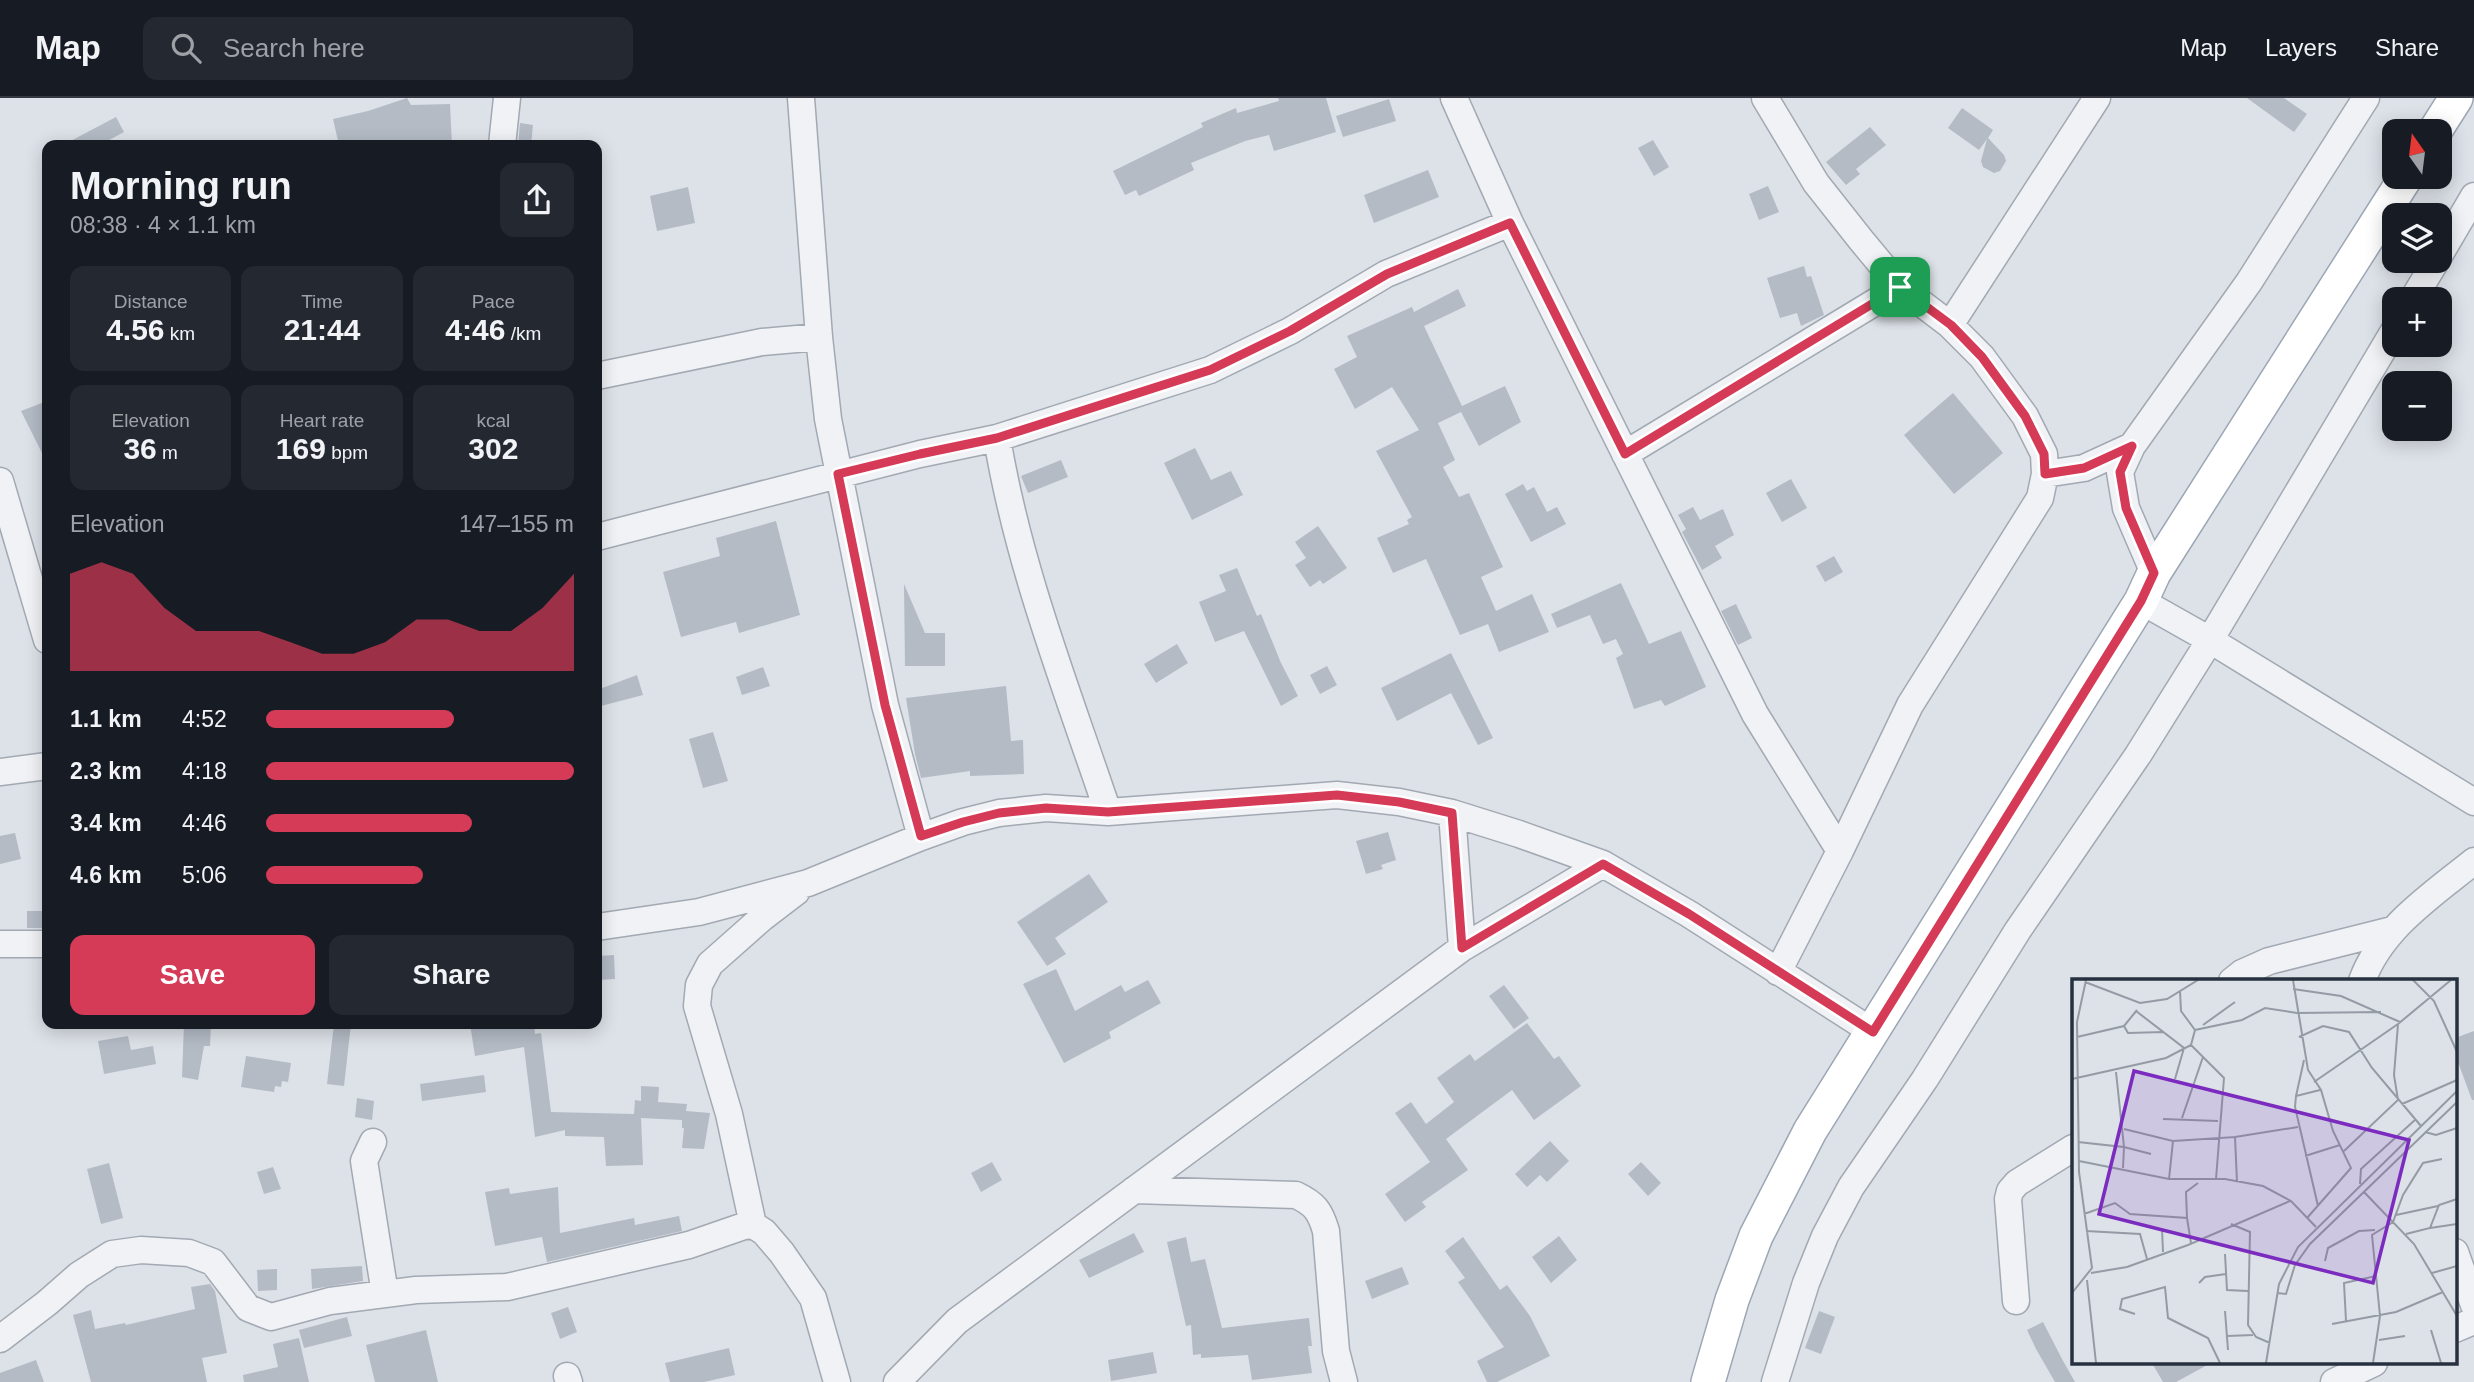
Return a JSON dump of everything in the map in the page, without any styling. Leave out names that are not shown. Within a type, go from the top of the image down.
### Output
[{"type":"main road","points":[[2443,119],[2456,98]]},
{"type":"main road","points":[[1708,1382],[1732,1300],[1756,1236],[1810,1131],[2398,189]]},
{"type":"street","points":[[503,140],[507,98]]},
{"type":"street","points":[[801,98],[828,419],[885,705],[921,836]]},
{"type":"street","points":[[1454,98],[1510,223],[1755,714],[1840,851]]},
{"type":"street","points":[[1766,98],[1816,183],[1900,287],[1951,325],[1982,357],[2025,416],[2044,454],[2045,474],[2040,498],[1910,705],[1840,851],[1777,972]]},
{"type":"street","points":[[1951,325],[2097,98]]},
{"type":"street","points":[[2366,98],[2249,282],[2132,446],[2120,472],[2126,508],[2148,587],[2210,640],[2474,802]]},
{"type":"street","points":[[2452,234],[2474,197]]},
{"type":"street","points":[[602,536],[838,474],[997,438],[1210,370],[1290,331],[1387,274],[1510,223]]},
{"type":"street","points":[[1625,454],[1900,287]]},
{"type":"street","points":[[602,375],[762,342],[819,337]]},
{"type":"street","points":[[1775,1382],[1825,1236],[1851,1187],[1925,1079],[2018,930],[2138,755],[2210,640],[2382,351]]},
{"type":"street","points":[[997,438],[1003,475],[1037,601],[1108,812]]},
{"type":"street","points":[[2045,474],[2084,468],[2132,446]]},
{"type":"street","points":[[0,481],[42,605]]},
{"type":"street","points":[[0,772],[42,767]]},
{"type":"street","points":[[602,926],[699,912],[808,883],[921,836],[999,813],[1046,808],[1108,812],[1337,795],[1399,802],[1452,813],[1603,864],[1689,914],[1873,1032]]},
{"type":"street","points":[[1452,813],[1462,948]]},
{"type":"street","points":[[2363,979],[2371,960],[2392,930],[2474,861]]},
{"type":"street","points":[[897,1382],[957,1321],[1462,948],[1603,864]]},
{"type":"street","points":[[753,1226],[729,1114],[697,1006],[699,985],[710,964],[762,918],[808,883]]},
{"type":"street","points":[[2234,979],[2269,961],[2392,930]]},
{"type":"street","points":[[0,944],[42,944]]},
{"type":"street","points":[[373,1142],[364,1161],[385,1294]]},
{"type":"street","points":[[2016,1301],[2008,1199],[2010,1191],[2017,1183],[2072,1149]]},
{"type":"street","points":[[1135,1190],[1296,1195],[1308,1200],[1320,1213],[1326,1231],[1336,1351],[1344,1382]]},
{"type":"street","points":[[0,1339],[79,1275],[112,1254],[141,1250],[189,1252],[213,1262],[248,1308],[271,1317],[330,1301],[416,1290],[507,1287],[689,1245],[744,1226],[753,1226],[764,1231],[813,1298],[837,1382]]},
{"type":"street","points":[[2456,1255],[2474,1305]]},
{"type":"street","points":[[2456,1329],[2474,1321]]},
{"type":"street","points":[[2334,1382],[2372,1364]]},
{"type":"building","points":[[407,98],[411,105],[450,104],[452,140],[338,140],[333,119]]},
{"type":"building","points":[[1278,98],[1326,98],[1336,132],[1274,151],[1269,135],[1245,141],[1191,163],[1194,170],[1139,196],[1136,190],[1125,195],[1113,171],[1203,127],[1201,123],[1236,108],[1237,113],[1279,101]]},
{"type":"building","points":[[2247,98],[2284,98],[2307,114],[2294,132]]},
{"type":"building","points":[[1389,99],[1396,121],[1343,137],[1336,116]]},
{"type":"building","points":[[1962,108],[1993,130],[1988,138],[2004,155],[2006,161],[2000,171],[1994,173],[1983,167],[1981,161],[1987,139],[1979,150],[1948,128]]},
{"type":"building","points":[[116,117],[124,132],[109,140],[72,140]]},
{"type":"building","points":[[520,123],[533,125],[532,140],[518,140]]},
{"type":"building","points":[[1870,127],[1886,145],[1856,169],[1860,174],[1846,185],[1826,162]]},
{"type":"building","points":[[1653,140],[1669,167],[1654,176],[1638,148]]},
{"type":"building","points":[[1428,170],[1439,197],[1374,223],[1364,195]]},
{"type":"building","points":[[1768,186],[1779,212],[1759,220],[1749,194]]},
{"type":"building","points":[[688,187],[695,223],[657,231],[650,196]]},
{"type":"building","points":[[1804,266],[1807,277],[1811,276],[1824,315],[1801,326],[1797,313],[1780,318],[1767,278]]},
{"type":"building","points":[[1458,289],[1466,306],[1424,326],[1462,406],[1505,386],[1521,422],[1479,446],[1461,412],[1438,423],[1455,460],[1443,467],[1459,497],[1469,493],[1503,567],[1481,577],[1496,611],[1532,594],[1549,632],[1499,652],[1488,624],[1460,635],[1426,559],[1393,573],[1377,538],[1409,524],[1407,520],[1412,517],[1376,451],[1419,430],[1392,387],[1355,409],[1334,369],[1357,357],[1347,336],[1412,307],[1414,312]]},
{"type":"building","points":[[1953,393],[2003,453],[1954,494],[1904,435]]},
{"type":"building","points":[[42,403],[42,453],[21,411]]},
{"type":"building","points":[[1195,448],[1211,480],[1231,471],[1243,495],[1192,520],[1164,463]]},
{"type":"building","points":[[1061,460],[1068,477],[1028,493],[1021,476]]},
{"type":"building","points":[[1791,479],[1807,508],[1782,522],[1766,493]]},
{"type":"building","points":[[1523,484],[1527,491],[1534,487],[1547,512],[1557,507],[1566,524],[1531,542],[1505,494]]},
{"type":"building","points":[[1693,507],[1700,520],[1723,509],[1734,535],[1715,546],[1722,558],[1702,570],[1682,532],[1686,529],[1678,515]]},
{"type":"building","points":[[776,521],[800,615],[739,633],[736,622],[681,637],[663,572],[720,556],[716,538]]},
{"type":"building","points":[[1318,526],[1347,568],[1323,584],[1320,580],[1310,587],[1295,565],[1306,558],[1295,542]]},
{"type":"building","points":[[1834,556],[1843,572],[1825,582],[1816,566]]},
{"type":"building","points":[[1237,568],[1257,616],[1261,614],[1298,696],[1281,706],[1244,631],[1215,642],[1199,602],[1226,591],[1219,575]]},
{"type":"building","points":[[1621,583],[1649,644],[1681,631],[1706,687],[1665,706],[1661,700],[1634,709],[1616,658],[1623,654],[1616,639],[1603,644],[1590,615],[1557,628],[1551,614]]},
{"type":"building","points":[[904,584],[925,633],[945,633],[945,666],[905,666]]},
{"type":"building","points":[[1736,604],[1752,638],[1738,645],[1721,611]]},
{"type":"building","points":[[1177,644],[1188,663],[1156,683],[1144,664]]},
{"type":"building","points":[[1451,653],[1493,738],[1478,745],[1451,693],[1397,721],[1381,688]]},
{"type":"building","points":[[1327,666],[1337,685],[1320,694],[1310,675]]},
{"type":"building","points":[[763,667],[770,686],[742,695],[736,677]]},
{"type":"building","points":[[637,675],[643,695],[602,706],[602,688]]},
{"type":"building","points":[[1006,686],[1011,741],[1023,740],[1024,774],[970,776],[970,771],[921,778],[906,698]]},
{"type":"building","points":[[713,732],[728,781],[703,788],[689,739]]},
{"type":"building","points":[[1388,832],[1396,860],[1381,865],[1383,869],[1366,874],[1356,841]]},
{"type":"building","points":[[15,833],[21,859],[0,864],[0,836]]},
{"type":"building","points":[[1089,874],[1108,902],[1055,938],[1066,954],[1047,966],[1017,922]]},
{"type":"building","points":[[27,911],[42,911],[42,928],[27,928]]},
{"type":"building","points":[[614,955],[615,979],[602,980],[602,956]]},
{"type":"building","points":[[1056,969],[1075,1011],[1121,985],[1125,992],[1148,980],[1161,1003],[1109,1032],[1111,1038],[1064,1063],[1023,984]]},
{"type":"building","points":[[1504,985],[1529,1018],[1514,1029],[1489,996]]},
{"type":"building","points":[[1527,1023],[1554,1059],[1559,1056],[1581,1086],[1534,1120],[1512,1090],[1446,1139],[1468,1170],[1422,1202],[1426,1207],[1405,1222],[1385,1194],[1430,1162],[1395,1113],[1411,1102],[1426,1124],[1454,1102],[1437,1078],[1470,1054],[1475,1061]]},
{"type":"building","points":[[184,1029],[211,1029],[210,1046],[204,1046],[198,1080],[182,1077]]},
{"type":"building","points":[[333,1029],[350,1029],[344,1086],[327,1084]]},
{"type":"building","points":[[471,1029],[534,1029],[535,1034],[541,1033],[551,1112],[634,1114],[635,1100],[641,1101],[641,1086],[659,1087],[658,1102],[687,1104],[686,1111],[710,1113],[704,1149],[682,1148],[682,1120],[641,1118],[643,1165],[606,1166],[604,1137],[565,1136],[565,1130],[535,1137],[524,1047],[475,1056]]},
{"type":"building","points":[[2474,1031],[2474,1100],[2456,1057],[2456,1038]]},
{"type":"building","points":[[128,1036],[131,1050],[153,1046],[156,1064],[104,1074],[98,1041]]},
{"type":"building","points":[[246,1056],[291,1063],[288,1082],[282,1081],[281,1087],[275,1086],[274,1092],[241,1087]]},
{"type":"building","points":[[484,1075],[486,1092],[422,1101],[420,1084]]},
{"type":"building","points":[[357,1098],[374,1101],[372,1120],[355,1117]]},
{"type":"building","points":[[1550,1141],[1569,1161],[1547,1182],[1540,1175],[1527,1187],[1515,1174]]},
{"type":"building","points":[[992,1162],[1002,1180],[981,1192],[971,1173]]},
{"type":"building","points":[[1641,1162],[1661,1183],[1648,1196],[1628,1174]]},
{"type":"building","points":[[109,1163],[123,1218],[101,1224],[87,1169]]},
{"type":"building","points":[[273,1167],[281,1189],[264,1194],[257,1172]]},
{"type":"building","points":[[558,1187],[560,1233],[634,1218],[635,1225],[679,1216],[682,1231],[547,1262],[542,1237],[495,1246],[485,1192],[509,1188],[510,1194]]},
{"type":"building","points":[[1134,1233],[1144,1252],[1089,1278],[1079,1260]]},
{"type":"building","points":[[1559,1236],[1577,1260],[1551,1283],[1532,1257]]},
{"type":"building","points":[[1186,1237],[1191,1262],[1205,1259],[1222,1328],[1309,1318],[1312,1346],[1308,1346],[1312,1373],[1252,1380],[1248,1355],[1201,1358],[1201,1354],[1193,1355],[1191,1325],[1186,1326],[1167,1242]]},
{"type":"building","points":[[1463,1237],[1500,1290],[1507,1285],[1530,1316],[1550,1356],[1497,1382],[1487,1382],[1477,1361],[1504,1347],[1458,1282],[1465,1278],[1445,1251]]},
{"type":"building","points":[[362,1266],[363,1281],[312,1289],[311,1269]]},
{"type":"building","points":[[1402,1267],[1409,1284],[1372,1299],[1365,1281]]},
{"type":"building","points":[[277,1269],[277,1290],[258,1291],[257,1270]]},
{"type":"building","points":[[210,1284],[215,1291],[227,1353],[202,1358],[207,1382],[91,1382],[73,1315],[91,1310],[95,1329],[125,1323],[126,1325],[195,1309],[191,1287]]},
{"type":"building","points":[[568,1307],[577,1332],[560,1339],[551,1313]]},
{"type":"building","points":[[1819,1311],[1835,1317],[1821,1354],[1805,1348]]},
{"type":"building","points":[[347,1317],[352,1336],[304,1348],[299,1330]]},
{"type":"building","points":[[2043,1322],[2075,1382],[2055,1382],[2036,1349],[2027,1330]]},
{"type":"building","points":[[426,1330],[438,1382],[375,1382],[366,1345]]},
{"type":"building","points":[[299,1338],[309,1382],[244,1382],[243,1375],[278,1367],[273,1344]]},
{"type":"building","points":[[729,1348],[735,1375],[704,1382],[670,1382],[665,1363]]},
{"type":"building","points":[[1153,1352],[1157,1373],[1111,1381],[1108,1360]]},
{"type":"building","points":[[36,1360],[44,1382],[0,1382],[0,1373]]},
{"type":"building","points":[[2153,1364],[2209,1364],[2176,1382],[2163,1382]]},
{"type":"route","points":[[1510,223],[1625,454],[1900,287],[1951,325],[1982,357],[2025,416],[2044,454],[2045,474],[2084,468],[2132,446],[2120,472],[2126,508],[2154,573],[2141,601],[1873,1032],[1689,914],[1603,864],[1462,948],[1452,813],[1399,802],[1337,795],[1108,812],[1046,808],[999,813],[921,836],[885,705],[838,474],[997,438],[1210,370],[1290,331],[1387,274],[1510,223]]}]
